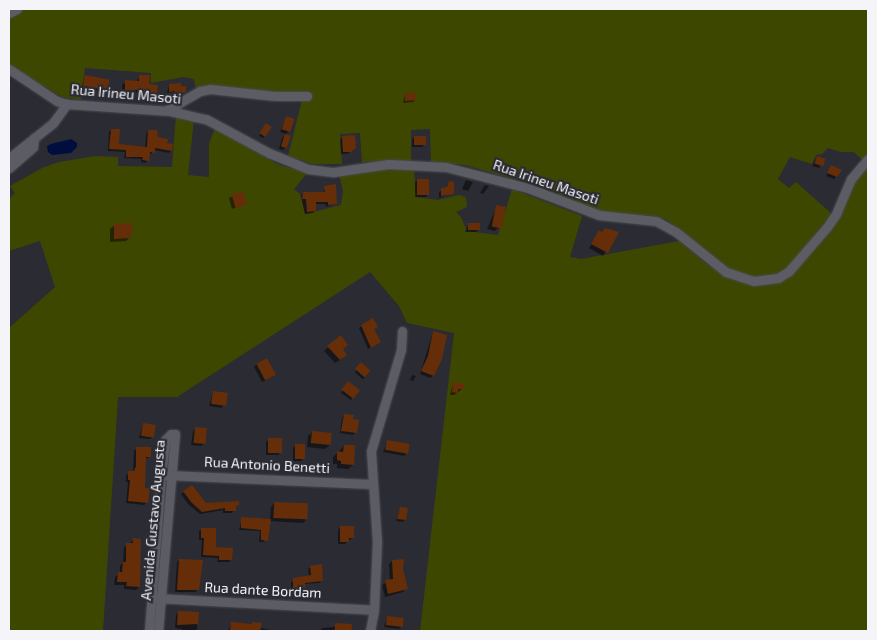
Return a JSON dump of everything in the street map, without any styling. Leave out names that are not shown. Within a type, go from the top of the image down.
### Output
[{"type":"street","points":[[9,14],[17,9]]},
{"type":"street","name":"Rua Irineu Masoti","points":[[9,69],[57,101],[67,104],[167,110],[206,119],[269,153],[308,169],[334,172],[388,164],[446,166],[528,188],[599,215],[656,221],[676,232],[726,272],[754,281],[778,278],[789,270],[827,227],[836,214],[851,179],[868,159]]},
{"type":"street","points":[[167,110],[200,91],[210,89],[275,96],[307,96]]},
{"type":"street","points":[[9,158],[53,123],[67,104]]},
{"type":"street","points":[[9,168],[33,147],[34,138]]},
{"type":"street","points":[[370,631],[374,610],[377,542],[371,451],[373,438],[401,350],[402,331]]},
{"type":"street","name":"Rua Antonio Benetti","points":[[166,475],[372,484]]},
{"type":"street","name":"Avenida Gustavo Augusta","points":[[149,631],[156,598],[166,475]]},
{"type":"street","name":"Avenida Gustavo Augusta","points":[[156,598],[158,631]]},
{"type":"street","name":"Rua dante Bordam","points":[[156,598],[374,610]]},
{"type":"green space","points":[[25,9],[868,9],[868,155],[862,160],[854,152],[841,152],[828,148],[822,154],[816,155],[812,164],[790,157],[778,179],[789,188],[796,182],[832,214],[788,268],[777,276],[754,278],[727,268],[667,220],[655,216],[601,212],[517,180],[465,165],[431,162],[430,129],[411,130],[411,161],[362,162],[360,133],[340,134],[342,164],[313,164],[288,156],[302,100],[196,90],[194,79],[183,77],[151,83],[151,73],[85,68],[81,100],[62,97],[9,65],[9,18]]},
{"type":"green space","points":[[176,115],[194,119],[188,175],[209,177],[209,144],[215,128],[277,164],[307,173],[294,189],[300,194],[305,214],[341,205],[343,191],[339,175],[389,168],[414,170],[416,197],[438,200],[459,195],[466,197],[467,207],[456,212],[461,217],[467,231],[498,235],[512,189],[582,216],[570,257],[581,259],[679,241],[708,265],[739,281],[753,285],[775,283],[795,269],[868,163],[868,631],[420,631],[454,333],[407,323],[399,306],[370,272],[177,397],[118,397],[103,631],[9,631],[9,328],[55,287],[40,241],[9,251],[9,199],[15,193],[10,186],[42,168],[59,162],[96,156],[118,157],[118,166],[172,167]]},
{"type":"shaded area","points":[[71,139],[77,143],[77,147],[71,153],[52,155],[48,152],[47,146]]},
{"type":"building","points":[[85,75],[110,80],[107,91],[83,86]]},
{"type":"building","points":[[139,75],[150,75],[149,84],[158,85],[157,96],[142,95],[142,90],[125,90],[125,80],[139,81]]},
{"type":"building","points":[[181,83],[181,86],[186,86],[186,92],[175,95],[175,91],[169,92],[169,84]]},
{"type":"building","points":[[405,93],[416,93],[417,100],[405,101]]},
{"type":"building","points":[[286,116],[295,119],[290,132],[282,129]]},
{"type":"building","points":[[266,123],[272,127],[265,137],[259,133]]},
{"type":"building","points":[[111,129],[120,129],[119,144],[147,147],[148,130],[157,130],[158,137],[168,139],[167,143],[173,144],[172,151],[155,148],[155,153],[150,152],[149,161],[142,160],[143,157],[126,157],[126,150],[109,149]]},
{"type":"building","points":[[285,134],[291,136],[287,148],[281,146]]},
{"type":"building","points":[[355,135],[356,148],[351,152],[343,152],[342,136]]},
{"type":"building","points":[[414,136],[426,136],[426,145],[414,145]]},
{"type":"building","points":[[817,156],[826,159],[823,166],[815,164]]},
{"type":"building","points":[[831,165],[842,170],[837,177],[827,173]]},
{"type":"building","points":[[417,179],[429,179],[429,195],[417,195]]},
{"type":"building","points":[[449,181],[454,182],[454,194],[441,196],[441,188],[447,187]]},
{"type":"building","points":[[336,184],[337,204],[328,205],[328,202],[316,202],[316,211],[307,212],[306,199],[302,199],[303,192],[325,192],[324,186]]},
{"type":"building","points":[[243,191],[247,204],[236,208],[232,195]]},
{"type":"building","points":[[496,205],[506,207],[502,229],[492,227]]},
{"type":"building","points":[[132,223],[131,238],[114,239],[114,224]]},
{"type":"building","points":[[468,223],[480,223],[480,230],[468,230]]},
{"type":"building","points":[[605,228],[619,232],[608,253],[591,244],[599,230],[602,232]]},
{"type":"building","points":[[373,318],[378,327],[374,329],[381,342],[371,348],[361,325]]},
{"type":"building","points":[[433,331],[447,335],[442,359],[434,376],[421,371],[428,356]]},
{"type":"building","points":[[341,335],[348,345],[343,349],[347,355],[340,360],[327,346]]},
{"type":"building","points":[[267,358],[276,375],[265,380],[256,364]]},
{"type":"building","points":[[361,362],[371,371],[365,377],[355,369]]},
{"type":"building","points":[[348,381],[360,390],[353,399],[341,390]]},
{"type":"building","points":[[453,382],[464,384],[464,389],[458,389],[458,393],[452,392]]},
{"type":"building","points":[[213,391],[228,393],[226,406],[211,404]]},
{"type":"building","points":[[344,414],[354,415],[353,419],[359,420],[357,433],[341,431]]},
{"type":"building","points":[[143,423],[156,425],[154,438],[141,436]]},
{"type":"building","points":[[195,427],[207,428],[206,444],[194,443]]},
{"type":"building","points":[[312,431],[332,433],[331,445],[311,443]]},
{"type":"building","points":[[268,438],[282,438],[282,453],[268,453]]},
{"type":"building","points":[[387,440],[410,444],[408,454],[385,450]]},
{"type":"building","points":[[295,444],[305,444],[305,459],[295,459]]},
{"type":"building","points":[[344,445],[355,445],[354,465],[341,464],[341,461],[337,460],[337,451],[343,452]]},
{"type":"building","points":[[136,447],[151,447],[151,457],[146,457],[145,488],[150,488],[148,503],[128,501],[130,480],[128,480],[128,471],[134,471],[136,466]]},
{"type":"building","points":[[192,485],[206,503],[239,501],[236,511],[225,511],[225,508],[202,512],[183,491]]},
{"type":"building","points":[[274,502],[308,503],[307,519],[273,518]]},
{"type":"building","points":[[400,507],[408,508],[406,520],[397,519]]},
{"type":"building","points":[[241,517],[271,519],[268,541],[261,540],[261,530],[241,528]]},
{"type":"building","points":[[340,526],[354,526],[354,538],[349,538],[349,542],[340,542]]},
{"type":"building","points":[[201,528],[216,528],[216,547],[233,548],[232,560],[219,560],[219,556],[203,555],[204,538],[201,538]]},
{"type":"building","points":[[133,538],[141,539],[140,587],[126,586],[127,582],[117,582],[118,572],[122,572],[123,562],[126,562],[126,543],[133,543]]},
{"type":"building","points":[[179,559],[203,560],[199,590],[177,590]]},
{"type":"building","points":[[404,559],[403,569],[408,589],[388,594],[385,580],[393,579],[392,560]]},
{"type":"building","points":[[322,564],[323,581],[305,583],[305,589],[293,589],[293,578],[311,575],[310,566]]},
{"type":"building","points":[[178,611],[199,612],[198,624],[177,625]]},
{"type":"building","points":[[387,616],[404,618],[403,627],[386,625]]},
{"type":"building","points":[[231,622],[262,623],[260,631],[230,631]]},
{"type":"building","points":[[335,623],[352,624],[352,631],[335,631]]}]
